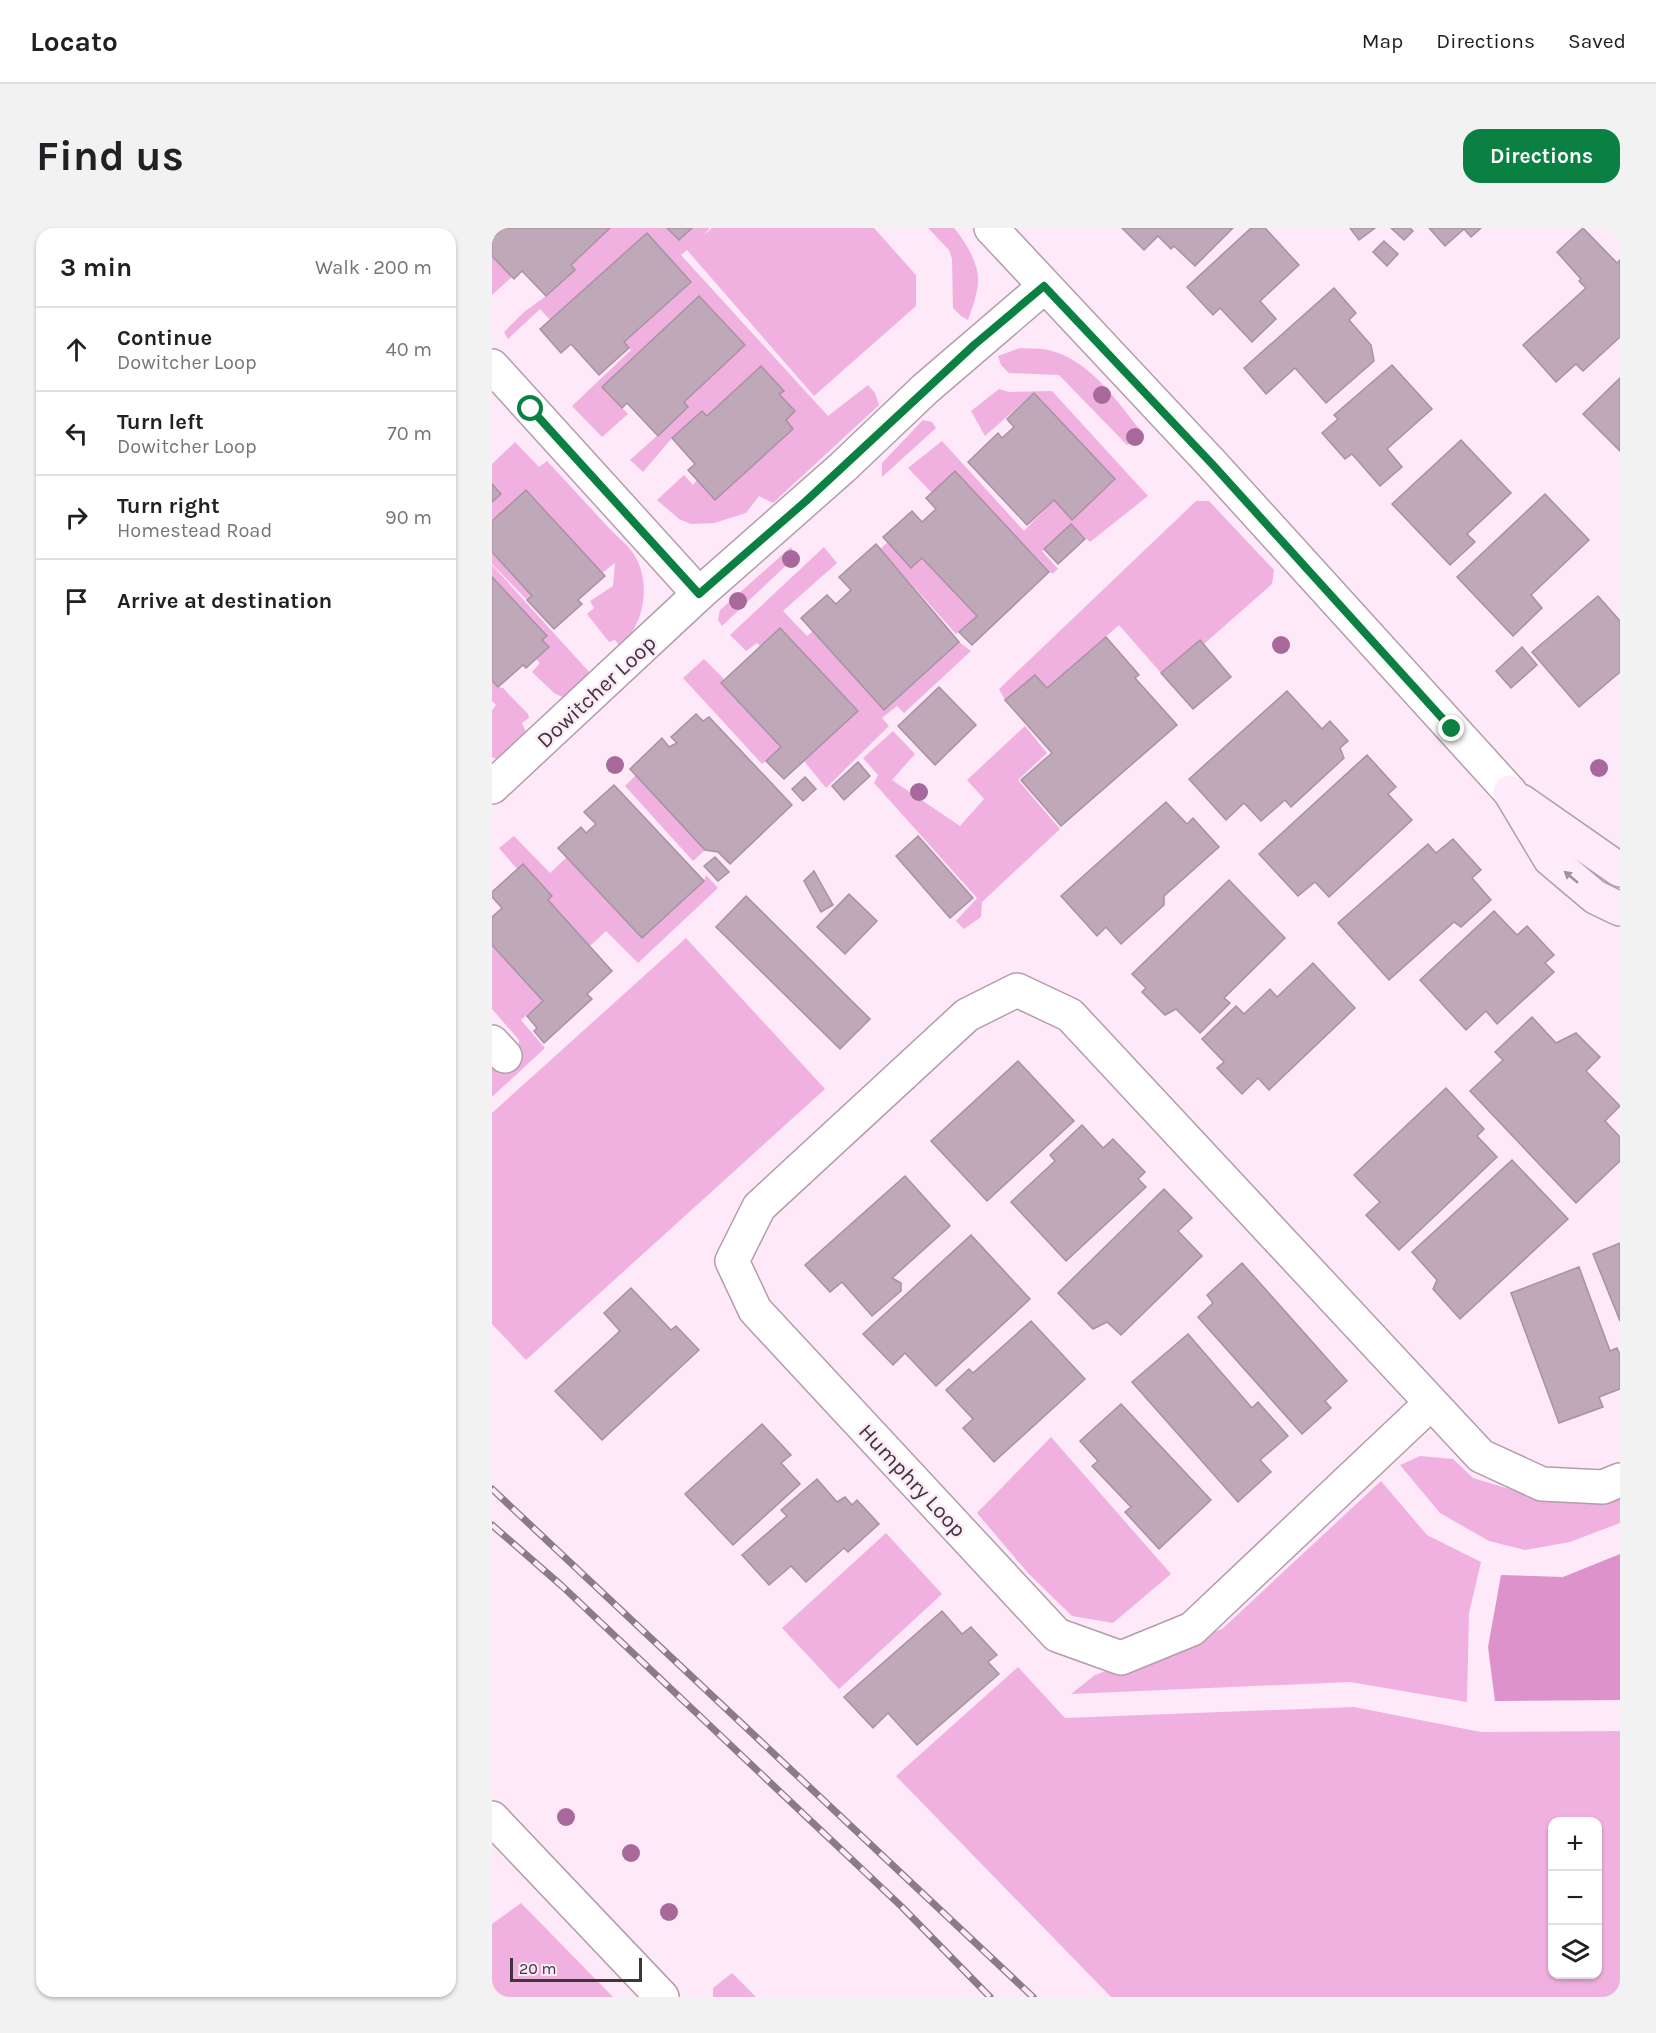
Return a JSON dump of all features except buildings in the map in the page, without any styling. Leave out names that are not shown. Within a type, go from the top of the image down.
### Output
[{"type":"street","points":[[991,228],[1213,465],[1510,792],[1573,839],[1620,870]]},
{"type":"street","name":"Dowitcher Loop","points":[[492,787],[699,594],[806,501],[941,375],[1044,286]]},
{"type":"street","points":[[492,366],[699,594]]},
{"type":"street","points":[[1510,792],[1550,860],[1595,897],[1620,909]]},
{"type":"street","name":"Humphry Loop","points":[[1017,990],[1070,1015],[1431,1403],[1192,1629],[1121,1658],[1057,1635],[755,1310],[732,1261],[759,1207],[967,1016],[1017,990]]},
{"type":"street","points":[[1431,1403],[1481,1456],[1542,1484],[1603,1487],[1620,1480]]},
{"type":"street","points":[[492,1818],[662,1997]]},
{"type":"shaded area","points":[[610,228],[667,228],[679,240],[692,228],[710,228],[702,237],[712,228],[874,228],[916,275],[916,306],[814,396],[687,250],[681,255],[828,416],[868,385],[875,393],[879,405],[773,503],[759,496],[746,513],[714,523],[691,524],[679,519],[657,500],[684,475],[693,485],[697,480],[793,429],[786,420],[795,411],[779,394],[783,390],[761,367],[707,416],[702,411],[672,438],[643,472],[630,460],[688,408],[684,402],[745,345],[699,296],[602,387],[628,414],[602,437],[572,406],[631,350],[624,342],[691,282],[647,233],[550,320],[540,309],[508,339],[504,332],[574,270],[571,265]]},
{"type":"shaded area","points":[[928,228],[954,228],[974,261],[978,283],[968,320],[953,308],[952,259],[949,250]]},
{"type":"shaded area","points":[[492,256],[512,277],[492,295]]},
{"type":"shaded area","points":[[1020,348],[1048,350],[1077,363],[1101,383],[1142,432],[1127,445],[1059,375],[1009,373],[1001,365],[998,356]]},
{"type":"shaded area","points":[[999,389],[1009,392],[1052,391],[1148,496],[1090,542],[1071,524],[1042,551],[1058,569],[1052,574],[955,471],[932,493],[908,468],[942,441],[1024,531],[1054,500],[1072,519],[1115,480],[1034,393],[985,436],[971,411]]},
{"type":"shaded area","points":[[923,420],[932,422],[936,428],[882,477],[882,463]]},
{"type":"shaded area","points":[[515,442],[539,467],[547,461],[627,546],[639,564],[644,589],[640,615],[629,637],[620,646],[615,640],[609,642],[587,614],[594,608],[590,601],[613,586],[615,563],[602,573],[527,490],[492,521],[492,464]]},
{"type":"shaded area","points":[[1196,501],[1209,501],[1274,570],[1272,584],[1204,644],[1199,640],[1161,673],[1119,625],[1047,688],[1035,675],[1005,700],[999,689]]},
{"type":"shaded area","points":[[888,542],[911,568],[922,558],[977,616],[956,634],[880,549]]},
{"type":"shaded area","points":[[791,547],[795,557],[722,626],[718,620],[720,610]]},
{"type":"shaded area","points":[[824,547],[837,563],[783,611],[807,636],[813,631],[884,709],[959,642],[971,651],[904,713],[897,706],[882,718],[889,726],[826,788],[804,761],[858,710],[780,628],[760,646],[757,643],[746,651],[730,635]]},
{"type":"shaded area","points":[[492,552],[532,596],[527,600],[492,564]]},
{"type":"shaded area","points":[[492,565],[590,673],[564,698],[554,693],[532,672],[540,663],[536,659],[549,647],[542,640],[547,636],[492,577]]},
{"type":"shaded area","points":[[704,659],[724,679],[721,683],[781,747],[762,764],[683,678]]},
{"type":"shaded area","points":[[492,681],[498,687],[503,688],[528,714],[529,718],[522,723],[526,732],[496,759],[492,757],[492,710],[496,705],[492,701]]},
{"type":"shaded area","points":[[1025,726],[1047,753],[1018,780],[1060,829],[982,902],[981,917],[964,929],[956,921],[977,898],[874,783],[878,775],[863,758],[893,731],[915,754],[892,780],[960,826],[984,799],[967,780]]},
{"type":"shaded area","points":[[636,775],[705,850],[693,861],[625,786]]},
{"type":"shaded area","points":[[514,836],[550,873],[567,857],[642,938],[704,881],[706,875],[718,888],[638,963],[606,931],[590,946],[548,900],[552,896],[518,870],[499,848]]},
{"type":"shaded area","points":[[686,938],[825,1089],[526,1360],[492,1324],[492,1113]]},
{"type":"shaded area","points":[[492,945],[543,1001],[521,1020],[545,1048],[492,1097],[492,1068],[494,1069],[519,1048],[519,1040],[492,1009]]},
{"type":"shaded area","points":[[1051,1437],[1171,1574],[1113,1623],[1072,1616],[1028,1573],[977,1513]]},
{"type":"shaded area","points":[[1420,1456],[1453,1459],[1473,1478],[1526,1494],[1620,1490],[1620,1523],[1570,1542],[1525,1550],[1489,1541],[1440,1513],[1400,1465]]},
{"type":"shaded area","points":[[1381,1481],[1427,1535],[1481,1562],[1469,1613],[1467,1702],[1350,1682],[1071,1694],[1095,1675],[1222,1629]]},
{"type":"shaded area","points":[[886,1533],[942,1594],[839,1689],[782,1628]]},
{"type":"shaded area","points":[[1620,1554],[1620,1700],[1495,1701],[1488,1647],[1501,1575],[1563,1577]]},
{"type":"shaded area","points":[[1018,1667],[1065,1718],[1354,1707],[1481,1732],[1620,1731],[1620,1997],[1111,1997],[896,1776]]},
{"type":"shaded area","points":[[521,1903],[613,1997],[492,1997],[492,1924]]},
{"type":"shaded area","points":[[732,1973],[756,1997],[713,1997],[713,1988]]},
{"type":"railway","points":[[492,1489],[1033,1997]]},
{"type":"railway","points":[[492,1525],[562,1586],[902,1907],[990,1997]]},
{"type":"route","points":[[531,409],[699,594],[806,501],[974,345],[1044,286],[1213,465],[1452,729]]}]
